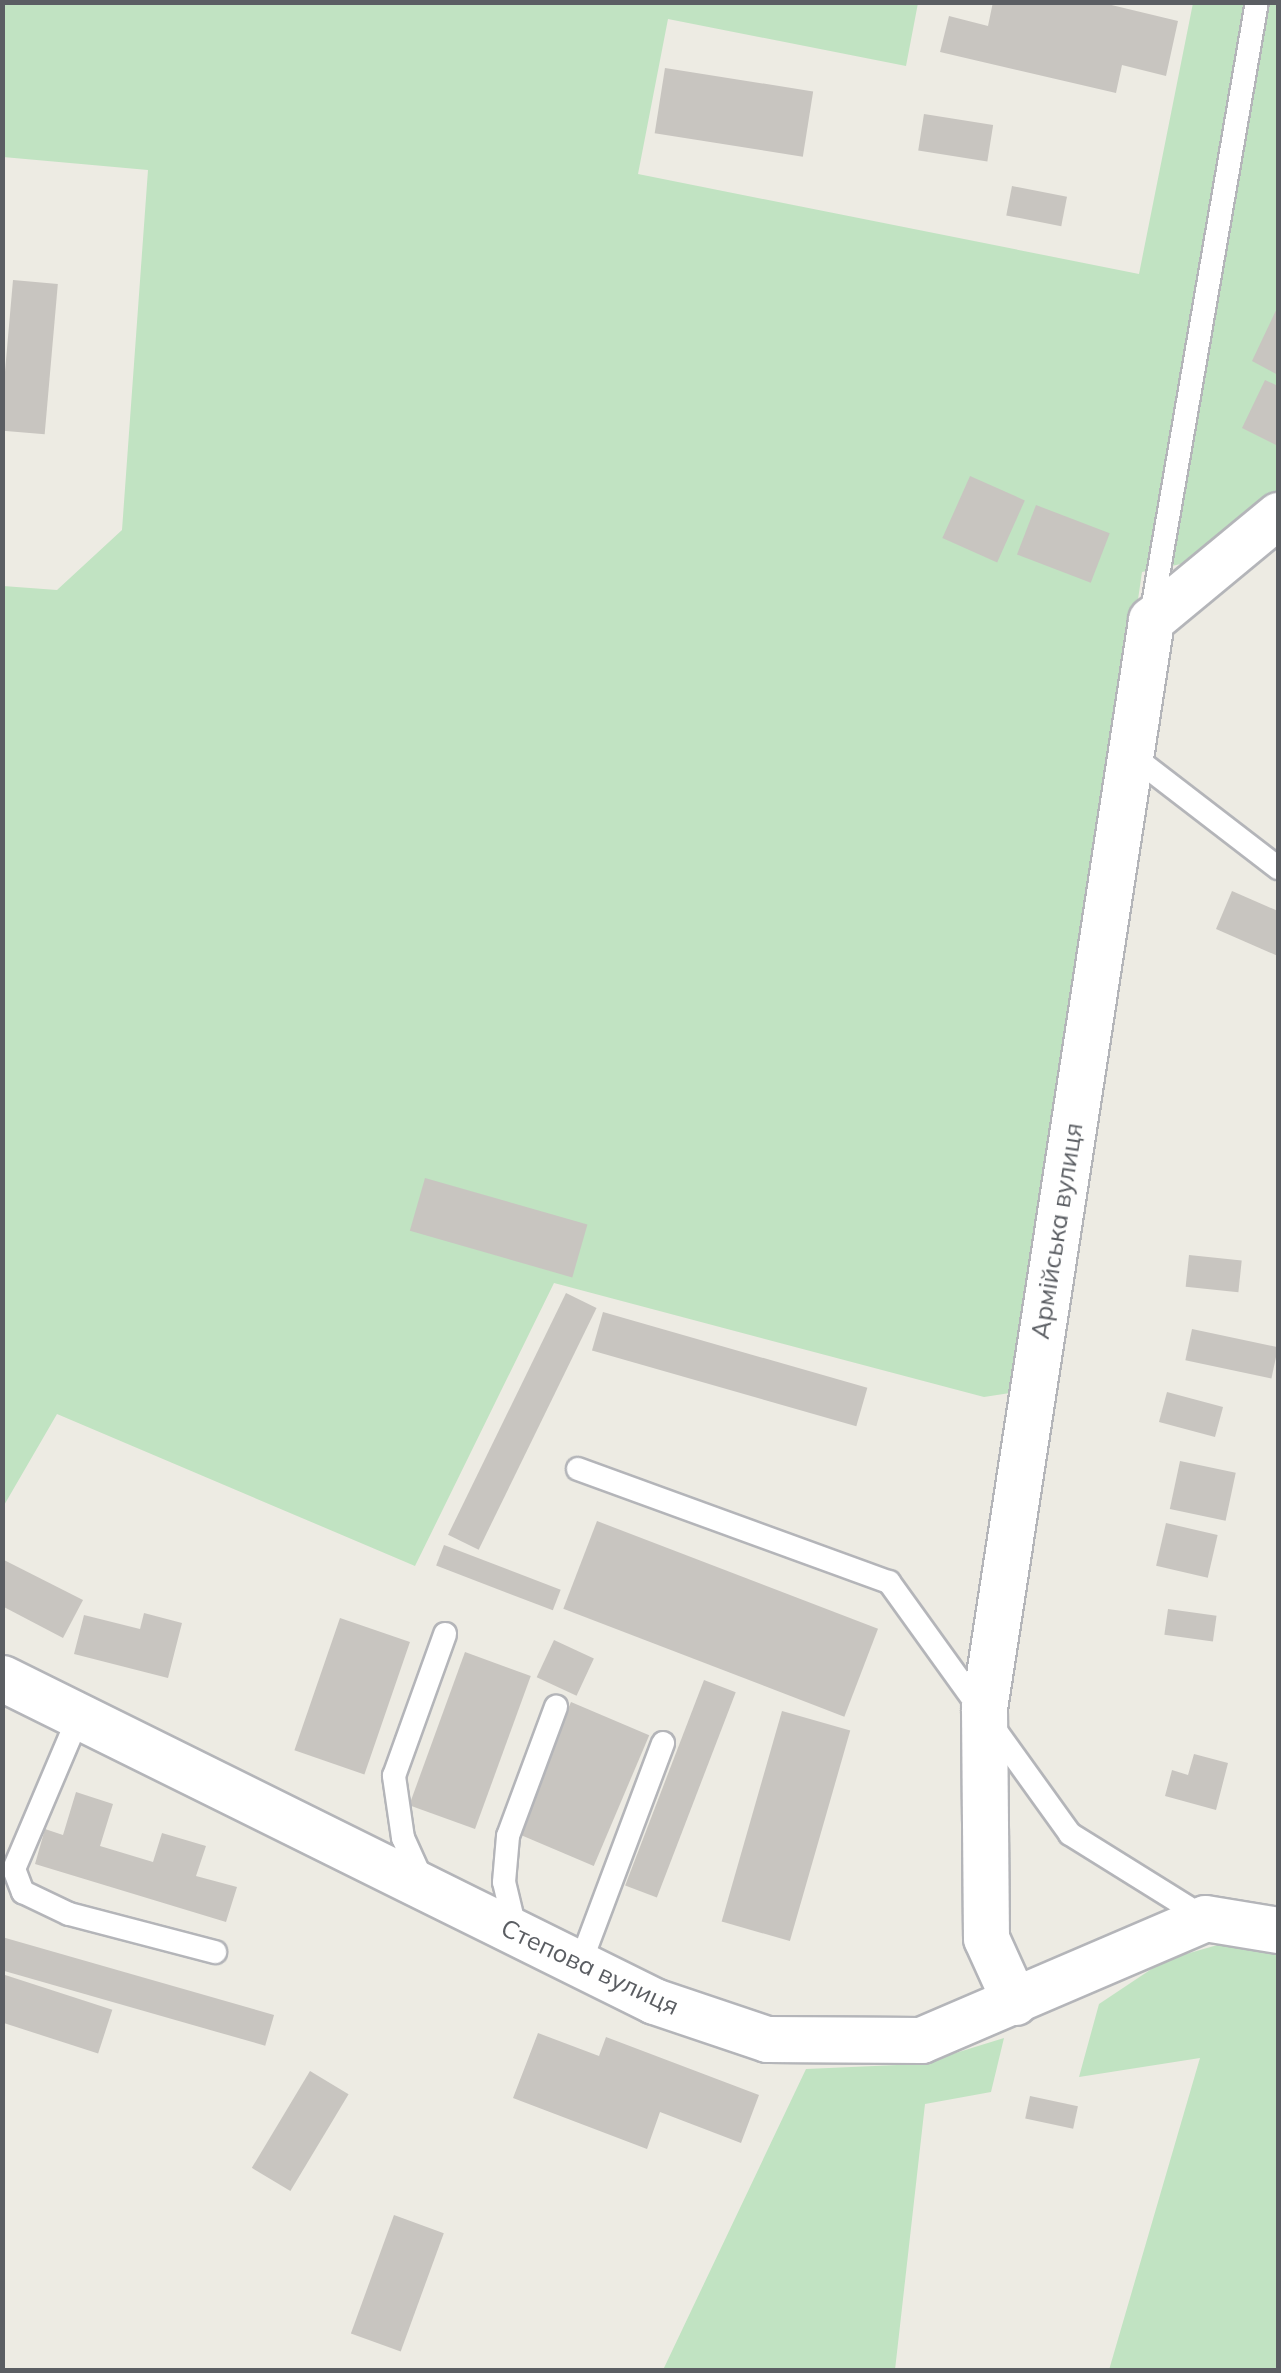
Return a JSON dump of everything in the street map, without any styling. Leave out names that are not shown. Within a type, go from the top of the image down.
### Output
[{"type":"street","points":[[1151,620],[1278,515]]},
{"type":"street","name":"Армійська вулиця","points":[[1015,2002],[986,1938],[984,1708],[1151,620]]},
{"type":"street","name":"Степова вулиця","points":[[2,1678],[580,1964],[767,2039],[920,2040],[1205,1918]]},
{"type":"street","points":[[1205,1918],[1278,1930]]},
{"type":"lane","points":[[1151,620],[1257,2]]},
{"type":"lane","points":[[1130,754],[1278,868]]},
{"type":"lane","points":[[578,1469],[889,1582],[984,1708],[1070,1834],[1205,1918]]},
{"type":"lane","points":[[427,1888],[403,1838],[394,1776],[445,1634]]},
{"type":"lane","points":[[516,1933],[506,1848],[556,1706]]},
{"type":"lane","points":[[80,1716],[14,1868],[22,1892],[69,1914],[216,1952]]},
{"type":"lane","points":[[580,1964],[664,1743]]},
{"type":"green space","points":[[3,3],[918,3],[906,66],[668,19],[638,174],[1139,274],[1193,3],[1278,3],[1278,495],[1186,563],[1142,572],[1023,1391],[984,1397],[554,1283],[415,1566],[57,1414],[3,1507],[3,586],[57,590],[122,530],[148,170],[3,157]]},
{"type":"green space","points":[[1221,1944],[1278,1954],[1278,2370],[1109,2370],[1200,2058],[1079,2077],[1099,2004],[1165,1960]]},
{"type":"green space","points":[[1004,2038],[991,2092],[925,2104],[895,2370],[663,2370],[806,2069],[920,2064]]},
{"type":"building","points":[[993,2],[1099,2],[1178,21],[1166,76],[1122,65],[1116,93],[940,52],[949,16],[988,26]]},
{"type":"building","points":[[665,68],[813,91],[803,157],[655,133]]},
{"type":"building","points":[[924,114],[993,125],[987,161],[918,151]]},
{"type":"building","points":[[1012,186],[1067,197],[1061,226],[1006,215]]},
{"type":"building","points":[[13,280],[58,284],[45,434],[2,431]]},
{"type":"building","points":[[1278,306],[1278,375],[1252,361]]},
{"type":"building","points":[[1265,380],[1278,386],[1278,446],[1242,428]]},
{"type":"building","points":[[970,476],[1025,500],[997,563],[942,538]]},
{"type":"building","points":[[1036,505],[1110,533],[1091,583],[1017,554]]},
{"type":"building","points":[[1232,891],[1278,911],[1278,956],[1216,929]]},
{"type":"building","points":[[425,1178],[587,1225],[572,1277],[410,1231]]},
{"type":"building","points":[[1189,1255],[1242,1261],[1238,1292],[1186,1287]]},
{"type":"building","points":[[566,1293],[597,1308],[479,1550],[448,1535]]},
{"type":"building","points":[[603,1312],[867,1388],[856,1426],[592,1350]]},
{"type":"building","points":[[1192,1329],[1278,1347],[1271,1379],[1185,1360]]},
{"type":"building","points":[[1167,1392],[1223,1407],[1215,1437],[1159,1422]]},
{"type":"building","points":[[1180,1461],[1236,1473],[1226,1521],[1170,1509]]},
{"type":"building","points":[[597,1521],[878,1629],[844,1717],[563,1609]]},
{"type":"building","points":[[1166,1523],[1218,1535],[1208,1578],[1156,1566]]},
{"type":"building","points":[[444,1545],[561,1590],[553,1610],[436,1566]]},
{"type":"building","points":[[2,1559],[83,1600],[63,1638],[2,1606]]},
{"type":"building","points":[[1168,1609],[1217,1616],[1213,1642],[1164,1635]]},
{"type":"building","points":[[144,1613],[182,1623],[168,1678],[74,1654],[84,1615],[140,1629]]},
{"type":"building","points":[[340,1618],[410,1642],[364,1774],[294,1750]]},
{"type":"building","points":[[554,1640],[594,1659],[577,1696],[537,1677]]},
{"type":"building","points":[[465,1652],[531,1676],[475,1829],[409,1805]]},
{"type":"building","points":[[704,1680],[736,1692],[657,1898],[625,1885]]},
{"type":"building","points":[[571,1702],[649,1735],[594,1866],[516,1833]]},
{"type":"building","points":[[782,1711],[850,1731],[790,1941],[722,1922]]},
{"type":"building","points":[[1194,1754],[1228,1763],[1216,1810],[1165,1796],[1172,1770],[1188,1775]]},
{"type":"building","points":[[76,1792],[113,1804],[100,1846],[153,1862],[162,1833],[206,1846],[196,1876],[237,1887],[226,1922],[35,1864],[45,1829],[63,1835]]},
{"type":"building","points":[[2,1937],[274,2015],[265,2046],[2,1970]]},
{"type":"building","points":[[2,1974],[112,2010],[98,2054],[2,2022]]},
{"type":"building","points":[[538,2033],[599,2056],[606,2037],[759,2095],[741,2143],[660,2112],[647,2149],[513,2098]]},
{"type":"building","points":[[310,2071],[349,2094],[290,2191],[252,2168]]},
{"type":"building","points":[[1030,2096],[1078,2106],[1073,2129],[1025,2118]]},
{"type":"building","points":[[394,2215],[444,2233],[401,2352],[351,2333]]}]
